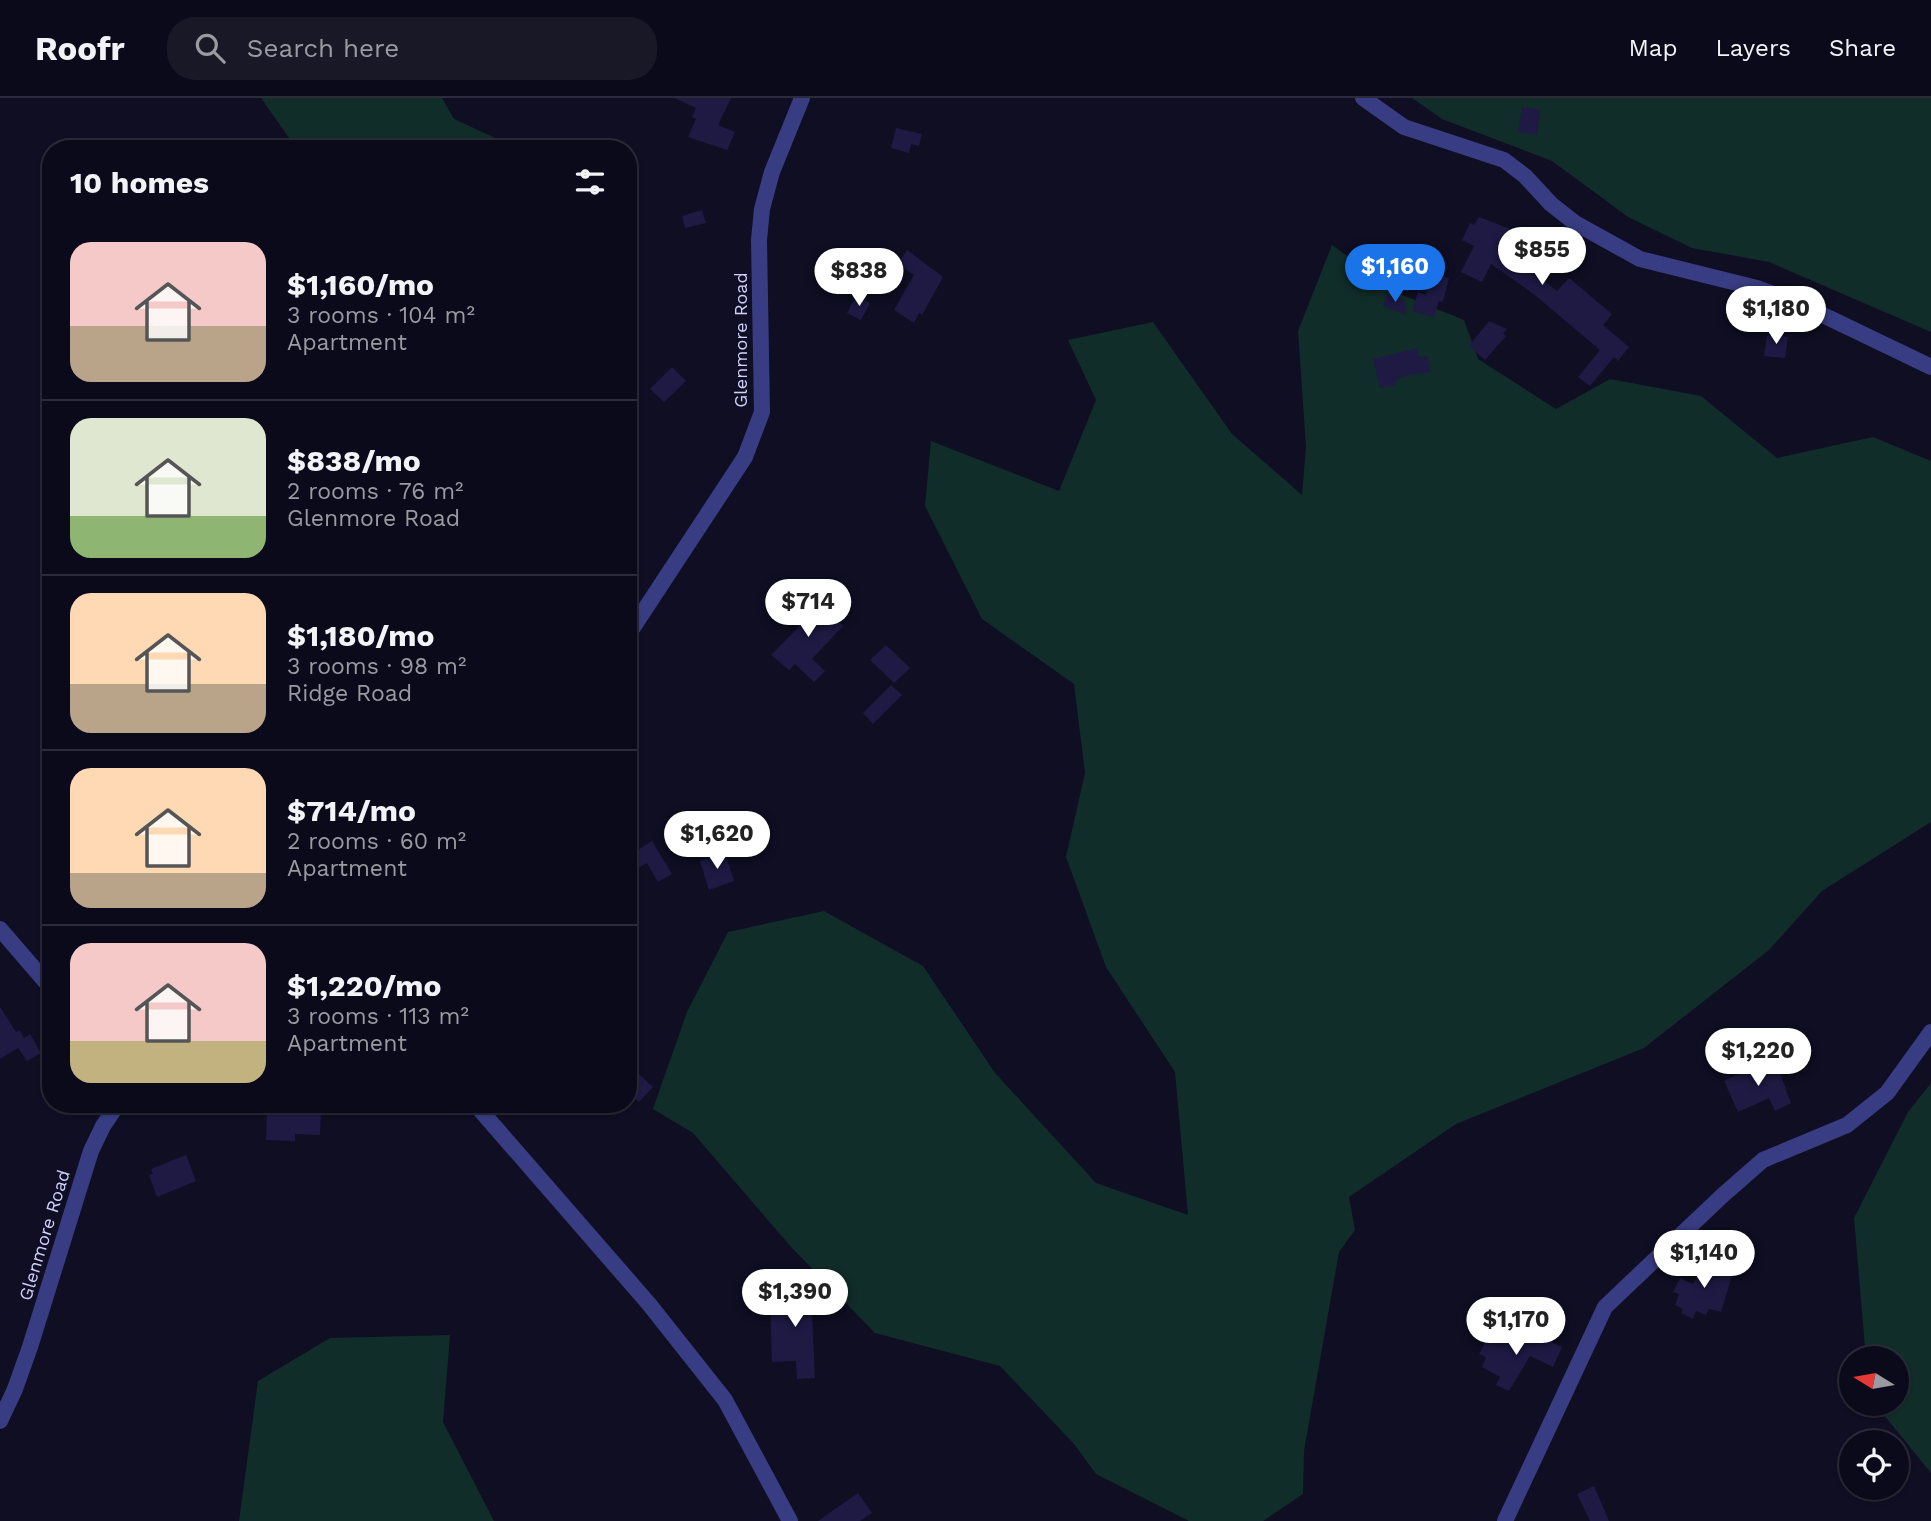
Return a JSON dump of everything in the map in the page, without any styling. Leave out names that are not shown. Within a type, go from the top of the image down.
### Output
[{"type":"street","name":"Glenmore Road","points":[[637,621],[744,457],[762,412],[759,262],[762,209],[772,172],[802,98]]},
{"type":"street","points":[[1363,98],[1404,127],[1504,160],[1575,223],[1640,259],[1756,288],[1798,303],[1931,367]]},
{"type":"street","points":[[0,929],[42,978]]},
{"type":"street","points":[[1505,1521],[1605,1307],[1763,1160],[1847,1125],[1887,1093],[1931,1032]]},
{"type":"street","name":"Glenmore Road","points":[[0,1421],[30,1347],[92,1152],[112,1113]]},
{"type":"street","points":[[483,1113],[649,1304],[725,1400],[790,1521]]},
{"type":"green space","points":[[261,98],[442,98],[454,119],[500,140],[291,140]]},
{"type":"green space","points":[[1412,98],[1931,98],[1931,332],[1769,262],[1692,248],[1628,217],[1552,161],[1442,119]]},
{"type":"green space","points":[[1332,245],[1400,294],[1464,320],[1478,359],[1556,409],[1610,379],[1701,396],[1777,458],[1873,437],[1931,461],[1931,822],[1822,891],[1769,950],[1644,1048],[1456,1124],[1349,1197],[1355,1230],[1339,1252],[1304,1451],[1303,1494],[1263,1521],[1189,1521],[1096,1474],[1074,1444],[1000,1366],[875,1333],[792,1248],[693,1133],[653,1109],[687,1012],[728,932],[824,911],[923,966],[995,1073],[1096,1183],[1188,1215],[1175,1072],[1106,967],[1066,857],[1085,773],[1074,684],[982,619],[925,506],[931,441],[1059,491],[1096,400],[1068,340],[1153,322],[1232,434],[1302,495],[1306,447],[1298,331]]},
{"type":"green space","points":[[1931,1083],[1931,1473],[1909,1446],[1909,1430],[1896,1430],[1885,1416],[1909,1416],[1909,1346],[1865,1346],[1854,1218],[1908,1112]]},
{"type":"green space","points":[[450,1335],[443,1422],[494,1521],[239,1521],[258,1381],[330,1338]]},
{"type":"building","points":[[674,98],[731,98],[718,125],[735,132],[727,150],[688,137],[696,119],[692,117],[696,108]]},
{"type":"building","points":[[1522,107],[1541,110],[1537,135],[1518,132]]},
{"type":"building","points":[[896,128],[922,134],[919,146],[911,144],[909,153],[891,148]]},
{"type":"building","points":[[702,210],[706,223],[685,228],[682,216]]},
{"type":"building","points":[[1479,217],[1526,235],[1531,228],[1544,237],[1529,263],[1541,273],[1538,276],[1557,291],[1569,278],[1612,314],[1603,325],[1629,347],[1618,361],[1614,357],[1590,386],[1578,377],[1600,350],[1531,292],[1491,264],[1482,282],[1461,272],[1474,246],[1462,240],[1470,223],[1474,225]]},
{"type":"building","points":[[907,250],[943,277],[922,315],[919,313],[914,323],[894,310],[914,275],[898,264]]},
{"type":"building","points":[[1431,273],[1449,278],[1443,302],[1439,301],[1434,317],[1412,311],[1418,292],[1426,295]]},
{"type":"building","points":[[1387,294],[1405,301],[1406,315],[1383,306]]},
{"type":"building","points":[[856,296],[870,303],[861,320],[847,313]]},
{"type":"building","points":[[1489,321],[1507,329],[1503,333],[1506,336],[1485,360],[1469,346]]},
{"type":"building","points":[[1767,335],[1788,337],[1785,358],[1764,356]]},
{"type":"building","points":[[1417,348],[1419,357],[1427,356],[1431,372],[1409,375],[1397,379],[1395,385],[1380,388],[1373,359]]},
{"type":"building","points":[[672,367],[686,381],[664,402],[650,389]]},
{"type":"building","points":[[812,597],[843,626],[812,659],[825,671],[814,682],[795,664],[789,670],[771,655],[799,627],[789,616]]},
{"type":"building","points":[[886,645],[910,668],[894,683],[870,660]]},
{"type":"building","points":[[891,685],[902,695],[873,724],[863,713]]},
{"type":"building","points":[[652,841],[672,874],[658,882],[647,863],[637,869],[637,850]]},
{"type":"building","points":[[725,853],[734,881],[709,890],[700,861]]},
{"type":"building","points":[[0,1007],[16,1032],[20,1030],[24,1038],[30,1034],[41,1053],[27,1061],[18,1048],[0,1059]]},
{"type":"building","points":[[1767,1060],[1772,1070],[1778,1068],[1791,1103],[1775,1111],[1769,1098],[1738,1112],[1724,1081]]},
{"type":"building","points":[[637,1072],[653,1087],[639,1102],[637,1100]]},
{"type":"building","points":[[267,1113],[321,1113],[320,1135],[295,1134],[295,1141],[266,1140]]},
{"type":"building","points":[[186,1155],[196,1181],[157,1197],[149,1175],[153,1174],[151,1169]]},
{"type":"building","points":[[1708,1258],[1733,1272],[1721,1312],[1709,1309],[1706,1315],[1696,1311],[1693,1319],[1681,1313],[1683,1309],[1675,1305],[1679,1294],[1673,1292],[1680,1278],[1693,1284]]},
{"type":"building","points":[[810,1274],[815,1378],[797,1379],[796,1361],[772,1362],[770,1303],[793,1301],[792,1275]]},
{"type":"building","points":[[1513,1333],[1536,1344],[1540,1337],[1562,1347],[1553,1367],[1530,1356],[1509,1391],[1496,1385],[1500,1377],[1482,1367],[1486,1357],[1479,1354],[1487,1339],[1494,1342],[1497,1335],[1509,1341]]},
{"type":"building","points":[[1594,1486],[1609,1521],[1590,1521],[1577,1494]]},
{"type":"building","points":[[858,1493],[872,1513],[860,1521],[818,1521]]}]
